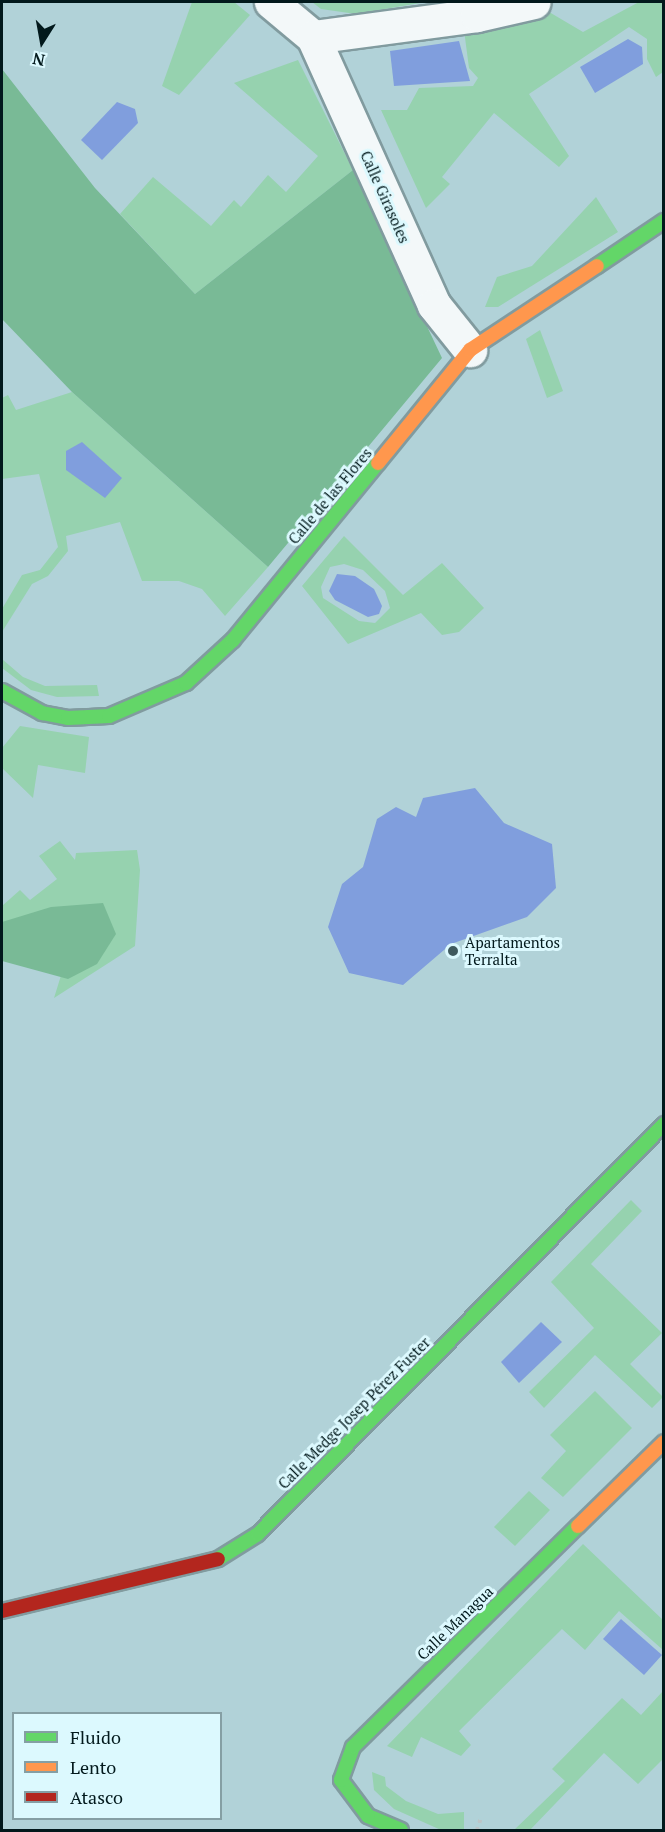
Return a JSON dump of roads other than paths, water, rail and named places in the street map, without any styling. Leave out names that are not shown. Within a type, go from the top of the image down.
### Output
[{"type":"street","name":"Calle Girasoles","points":[[271,2],[313,37],[434,305],[470,350]]},
{"type":"street","points":[[313,37],[477,15],[534,2]]},
{"type":"street","name":"Calle de las Flores","points":[[2,691],[42,712],[99,716],[152,702],[186,683],[233,640],[470,350],[663,221]]},
{"type":"street","name":"Calle Medge Josep Pérez Fuster","points":[[2,1611],[216,1560],[258,1534],[663,1124]]},
{"type":"street","name":"Calle Managua","points":[[401,1830],[368,1816],[341,1780],[353,1747],[663,1442]]},
{"type":"water","points":[[628,39],[642,47],[643,64],[595,93],[580,67]]},
{"type":"water","points":[[459,41],[470,81],[394,86],[390,51]]},
{"type":"water","points":[[117,102],[135,109],[138,123],[102,160],[81,140]]},
{"type":"water","points":[[82,442],[122,478],[105,498],[66,470],[66,451]]},
{"type":"water","points":[[337,574],[355,576],[374,589],[382,606],[379,614],[368,617],[335,600],[329,591]]},
{"type":"water","points":[[475,788],[504,823],[552,844],[556,888],[527,917],[451,944],[403,985],[349,973],[328,927],[342,884],[363,867],[377,819],[396,807],[416,817],[423,798]]},
{"type":"water","points":[[541,1322],[562,1342],[519,1383],[501,1362]]},
{"type":"water","points":[[621,1619],[662,1655],[644,1675],[603,1639]]},
{"type":"place","name":"Apartamentos Terralta","points":[[453,951]]}]
